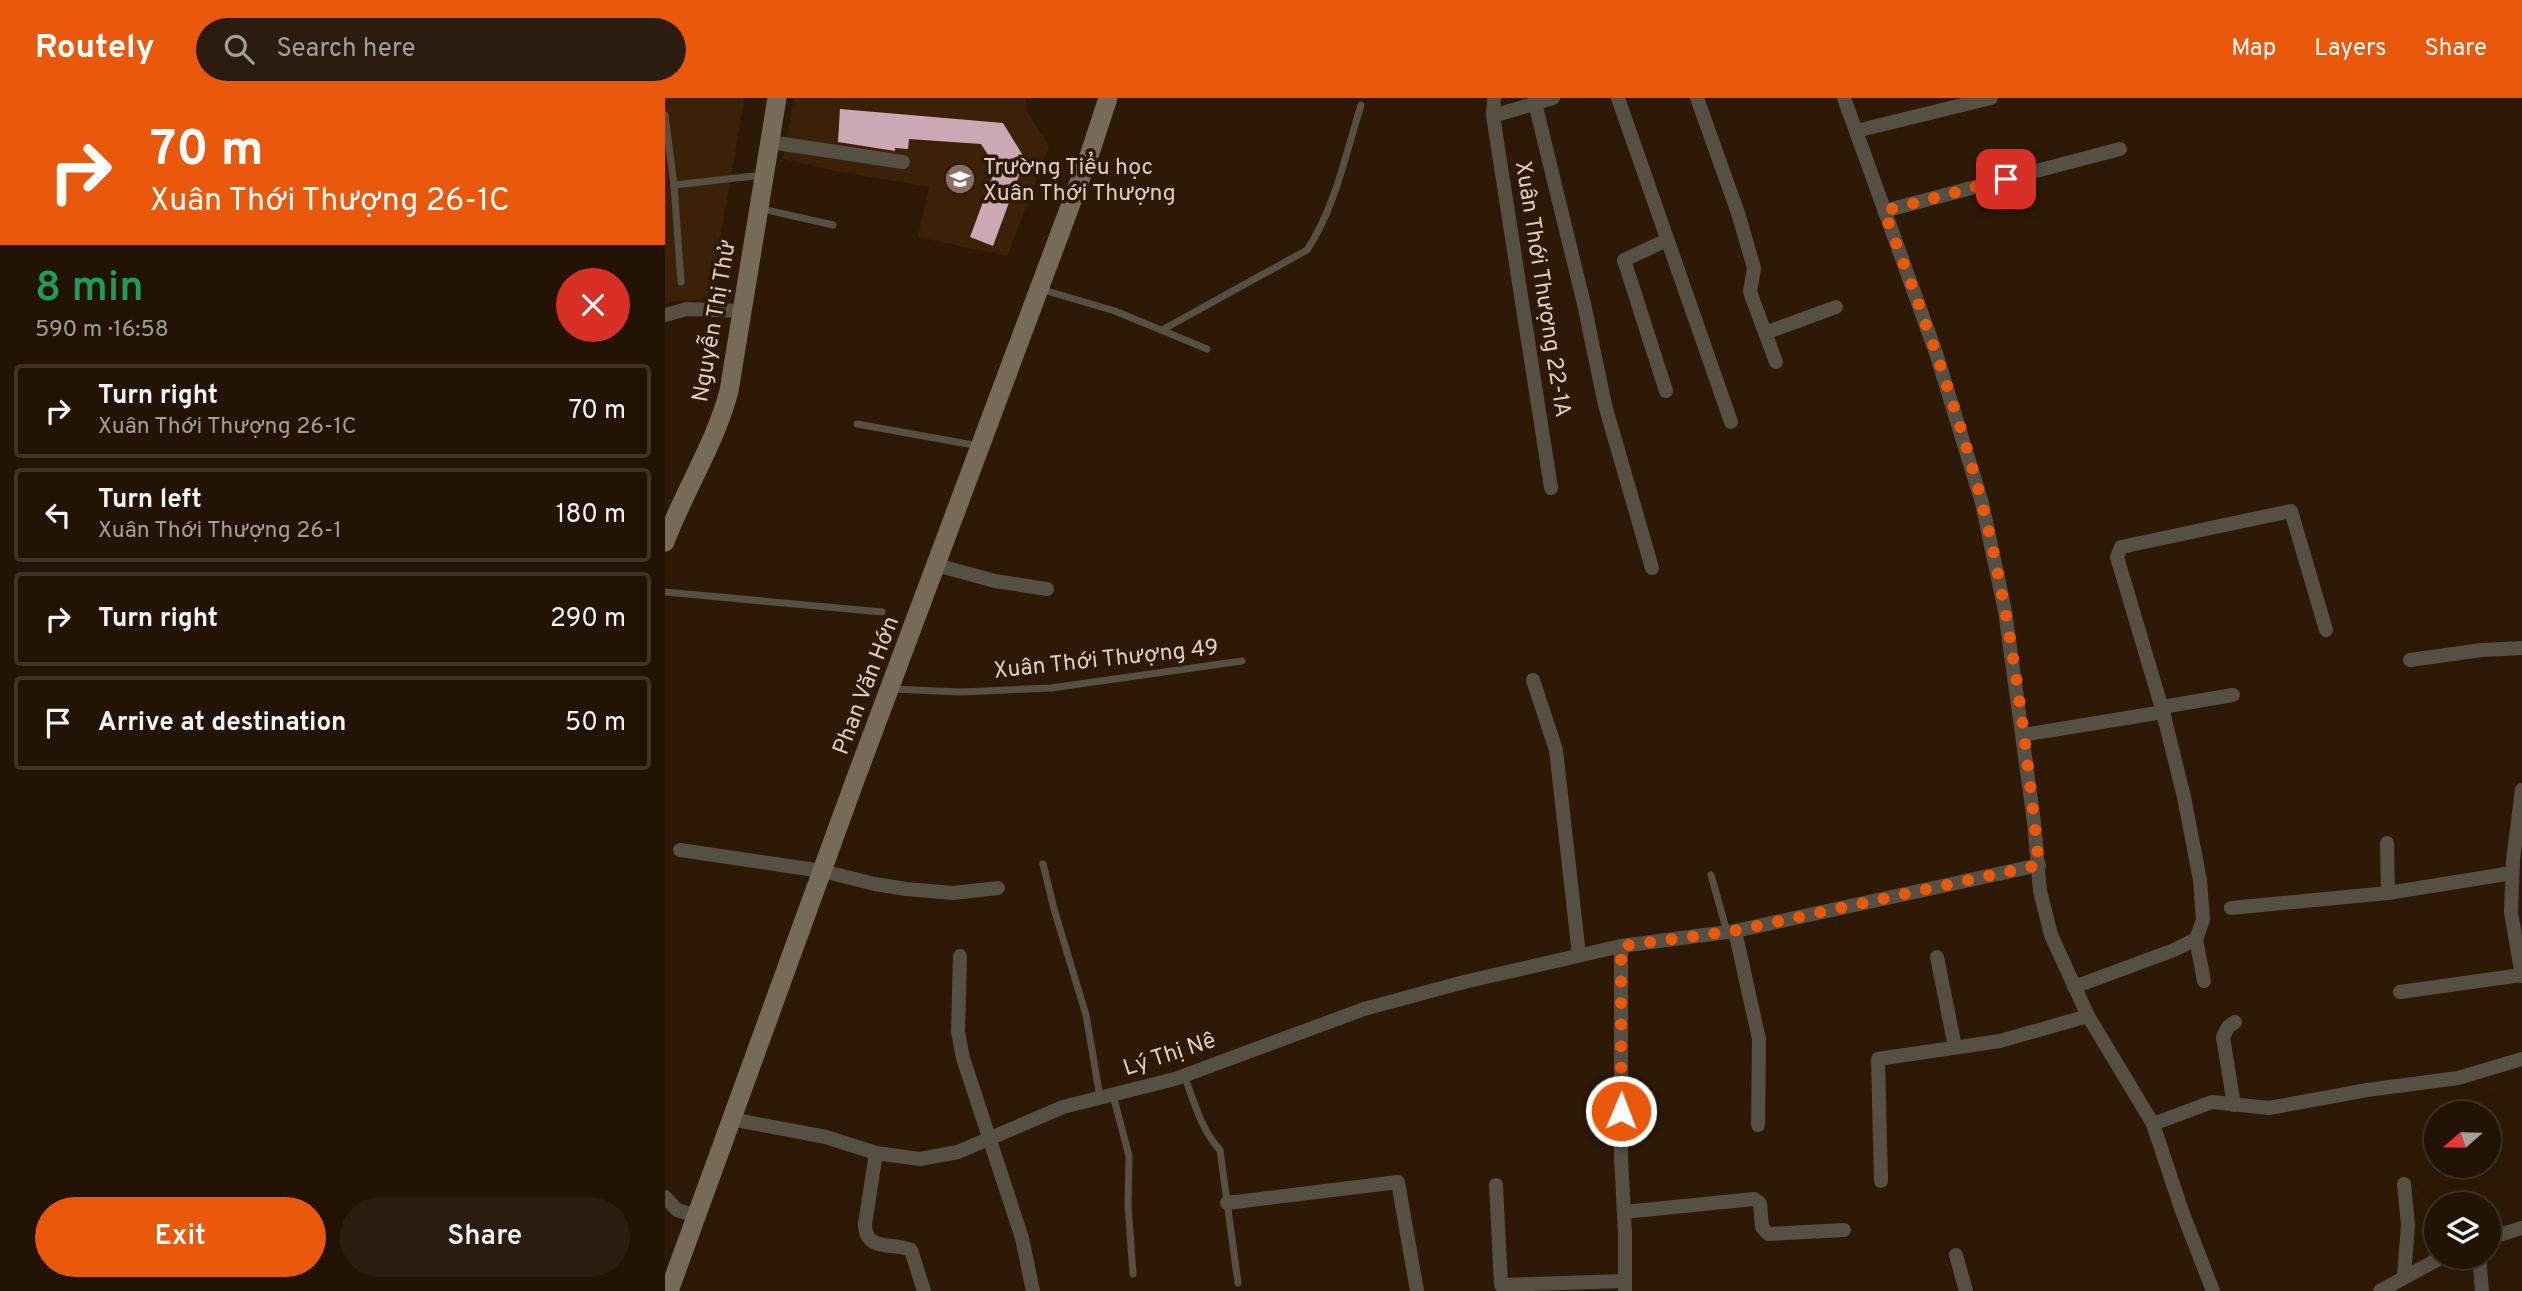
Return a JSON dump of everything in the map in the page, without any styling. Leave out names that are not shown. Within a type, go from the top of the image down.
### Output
[{"type":"main road","name":"Nguyễn Thị Thử","points":[[665,542],[676,511],[722,416],[777,98]]},
{"type":"main road","name":"Phan Văn Hớn","points":[[669,1291],[1108,98]]},
{"type":"street","name":"Xuân Thới Thượng 22-1A","points":[[1493,98],[1493,116],[1551,488]]},
{"type":"street","points":[[1493,116],[1553,98]]},
{"type":"street","points":[[1618,98],[1731,422]]},
{"type":"street","points":[[1697,98],[1741,224],[1754,268],[1750,292],[1776,362]]},
{"type":"street","points":[[1844,98],[1936,353],[1982,503],[2005,611],[2023,735],[2040,891],[2051,935],[2088,1016],[2153,1124],[2182,1211],[2213,1291]]},
{"type":"street","points":[[1856,131],[1991,98]]},
{"type":"street","points":[[1535,103],[1584,304],[1605,405],[1652,568]]},
{"type":"street","points":[[769,142],[902,162]]},
{"type":"street","points":[[1884,211],[2120,149]]},
{"type":"street","points":[[1665,391],[1624,260],[1667,240]]},
{"type":"street","points":[[1765,333],[1836,307]]},
{"type":"street","points":[[665,315],[687,309],[742,311]]},
{"type":"street","points":[[2204,981],[2196,939],[2203,920],[2200,880],[2184,797],[2162,709],[2117,557],[2120,547],[2291,510],[2326,630]]},
{"type":"street","points":[[936,565],[995,581],[1048,589]]},
{"type":"street","points":[[2410,660],[2482,650],[2522,648]]},
{"type":"street","points":[[1533,680],[1556,750],[1579,955]]},
{"type":"street","points":[[2023,735],[2233,695]]},
{"type":"street","points":[[2400,992],[2522,976],[2511,912],[2522,790]]},
{"type":"street","points":[[2387,843],[2388,893]]},
{"type":"street","points":[[680,850],[822,871],[906,889],[953,893],[998,888]]},
{"type":"street","name":"Lý Thị Nê","points":[[731,1119],[826,1137],[876,1153],[920,1159],[958,1152],[989,1141],[1063,1107],[1184,1075],[1364,1009],[1464,982],[1621,946],[1731,932],[2039,865]]},
{"type":"street","points":[[2231,908],[2388,893],[2516,867]]},
{"type":"street","points":[[1731,932],[1759,1039],[1758,1125]]},
{"type":"street","points":[[2074,987],[2174,950],[2196,939]]},
{"type":"street","points":[[1496,1185],[1501,1285],[1625,1286],[1621,1157],[1621,946]]},
{"type":"street","points":[[960,956],[958,1032],[963,1058],[1022,1238],[1033,1291]]},
{"type":"street","points":[[1937,957],[1955,1047]]},
{"type":"street","points":[[1881,1181],[1878,1059],[2000,1041],[2088,1016]]},
{"type":"street","points":[[2234,1105],[2223,1037],[2228,1027],[2235,1022]]},
{"type":"street","points":[[2153,1124],[2212,1102],[2269,1108],[2367,1090],[2458,1078],[2522,1059]]},
{"type":"street","points":[[876,1153],[865,1223],[866,1235],[876,1243],[911,1250],[925,1291]]},
{"type":"street","points":[[1227,1203],[1398,1182],[1417,1291]]},
{"type":"street","points":[[2404,1184],[2408,1225],[2404,1277]]},
{"type":"street","points":[[665,1197],[677,1210],[697,1216]]},
{"type":"street","points":[[1624,1212],[1754,1199],[1760,1203],[1762,1227],[1768,1234],[1844,1230]]},
{"type":"street","points":[[2501,1234],[2522,1228]]},
{"type":"street","points":[[1956,1255],[1966,1291]]},
{"type":"street","points":[[2380,1291],[2424,1266]]},
{"type":"street","points":[[2480,1269],[2482,1291]]},
{"type":"lane","points":[[1162,330],[1307,250],[1316,237],[1331,201],[1361,105]]},
{"type":"lane","points":[[665,115],[674,185],[681,282]]},
{"type":"lane","points":[[674,185],[763,175]]},
{"type":"lane","points":[[758,208],[833,225]]},
{"type":"lane","points":[[1039,289],[1115,311],[1207,349]]},
{"type":"lane","points":[[857,424],[979,446]]},
{"type":"lane","points":[[665,592],[882,612]]},
{"type":"lane","name":"Xuân Thới Thượng 49","points":[[890,689],[961,692],[1051,688],[1242,661]]},
{"type":"lane","points":[[1043,864],[1106,1096],[1129,1156],[1128,1205],[1133,1274]]},
{"type":"lane","points":[[1711,875],[1731,932]]},
{"type":"lane","points":[[1184,1075],[1201,1121],[1220,1150],[1238,1283]]},
{"type":"shaded area","points":[[665,98],[742,98],[744,101],[711,292],[699,300],[672,301],[665,305]]},
{"type":"shaded area","name":"Trường Tiểu học Xuân Thới Thượng","points":[[794,98],[1026,98],[1027,111],[1049,147],[1007,256],[918,237],[929,187],[783,159]]},
{"type":"building","points":[[840,109],[1003,123],[1025,159],[993,246],[970,237],[996,167],[981,144],[909,139],[908,149],[895,148],[895,151],[838,142]]},
{"type":"place","name":"Trường Tiểu học Xuân Thới Thượng","points":[[960,179]]},
{"type":"route","points":[[1621,1111],[1621,946],[1734,931],[2039,865],[2005,611],[1994,553],[1982,503],[1936,353],[1884,211],[2006,179]]}]
